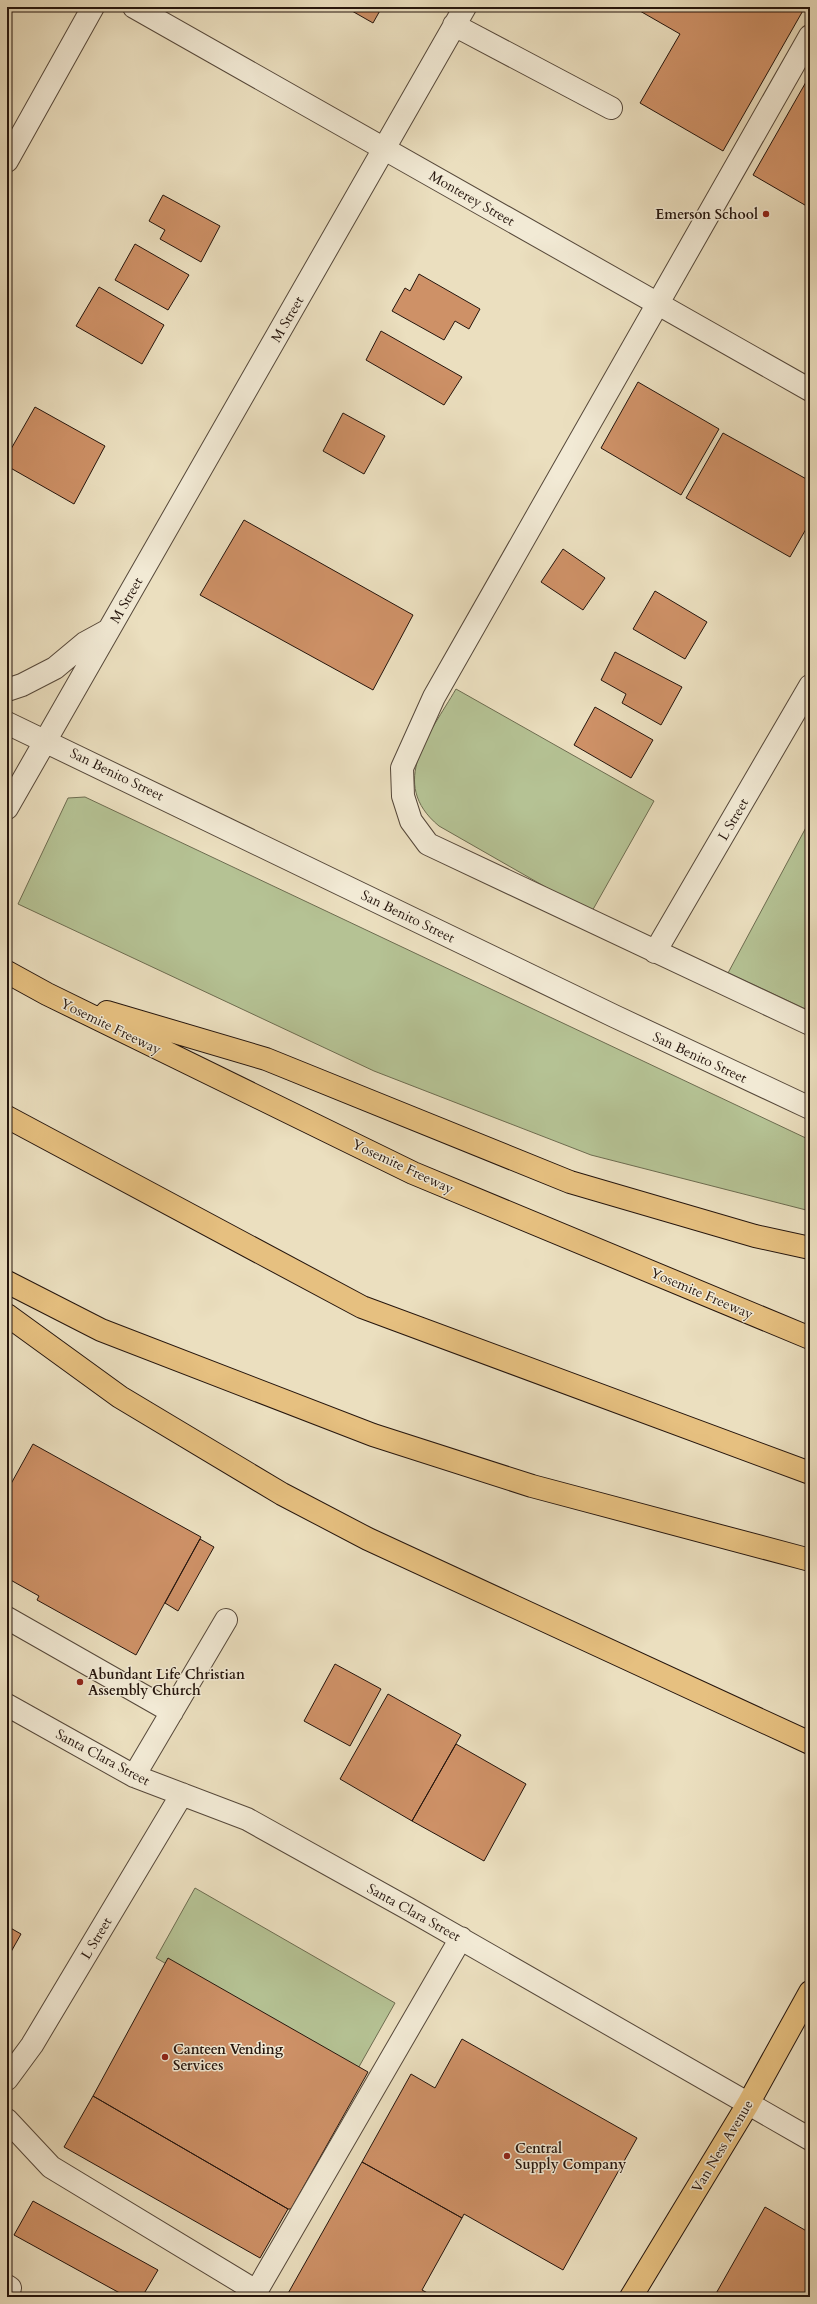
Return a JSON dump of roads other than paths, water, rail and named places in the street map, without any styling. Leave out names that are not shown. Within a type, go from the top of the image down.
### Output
[{"type":"main road","name":"Yosemite Freeway","points":[[7,972],[47,994],[413,1173],[810,1338]]},
{"type":"main road","points":[[47,994],[266,1059],[570,1182],[755,1236],[810,1248]]},
{"type":"main road","points":[[7,1117],[362,1307],[810,1473]]},
{"type":"main road","points":[[7,1282],[101,1330],[373,1435],[532,1486],[810,1560]]},
{"type":"main road","points":[[7,1316],[120,1397],[282,1494],[368,1539],[810,1743]]},
{"type":"main road","name":"Van Ness Avenue","points":[[631,2297],[748,2104],[810,1992]]},
{"type":"street","points":[[7,161],[94,7]]},
{"type":"street","name":"Monterey Street","points":[[134,7],[810,390]]},
{"type":"street","points":[[460,16],[611,108]]},
{"type":"street","name":"M Street","points":[[7,808],[460,16]]},
{"type":"street","points":[[810,36],[434,696],[402,768],[403,796],[410,821],[428,844],[810,1024]]},
{"type":"street","name":"M Street","points":[[7,690],[22,685],[55,668],[85,643],[108,630]]},
{"type":"street","name":"L Street","points":[[655,952],[810,686]]},
{"type":"street","name":"San Benito Street","points":[[7,723],[46,740],[614,1016],[810,1108]]},
{"type":"street","points":[[7,1618],[172,1712]]},
{"type":"street","points":[[134,1776],[226,1620]]},
{"type":"street","name":"Santa Clara Street","points":[[7,1705],[134,1776],[247,1819],[461,1938],[810,2139]]},
{"type":"street","name":"L Street","points":[[7,2079],[32,2045],[182,1794]]},
{"type":"street","points":[[7,2120],[51,2167],[254,2294],[461,1938]]},
{"type":"place","name":"Emerson School","points":[[766,214]]},
{"type":"place","name":"Abundant Life Christian Assembly Church","points":[[80,1682]]},
{"type":"place","name":"Canteen Vending Services","points":[[165,2057]]},
{"type":"place","name":"Central Supply Company","points":[[507,2156]]}]
